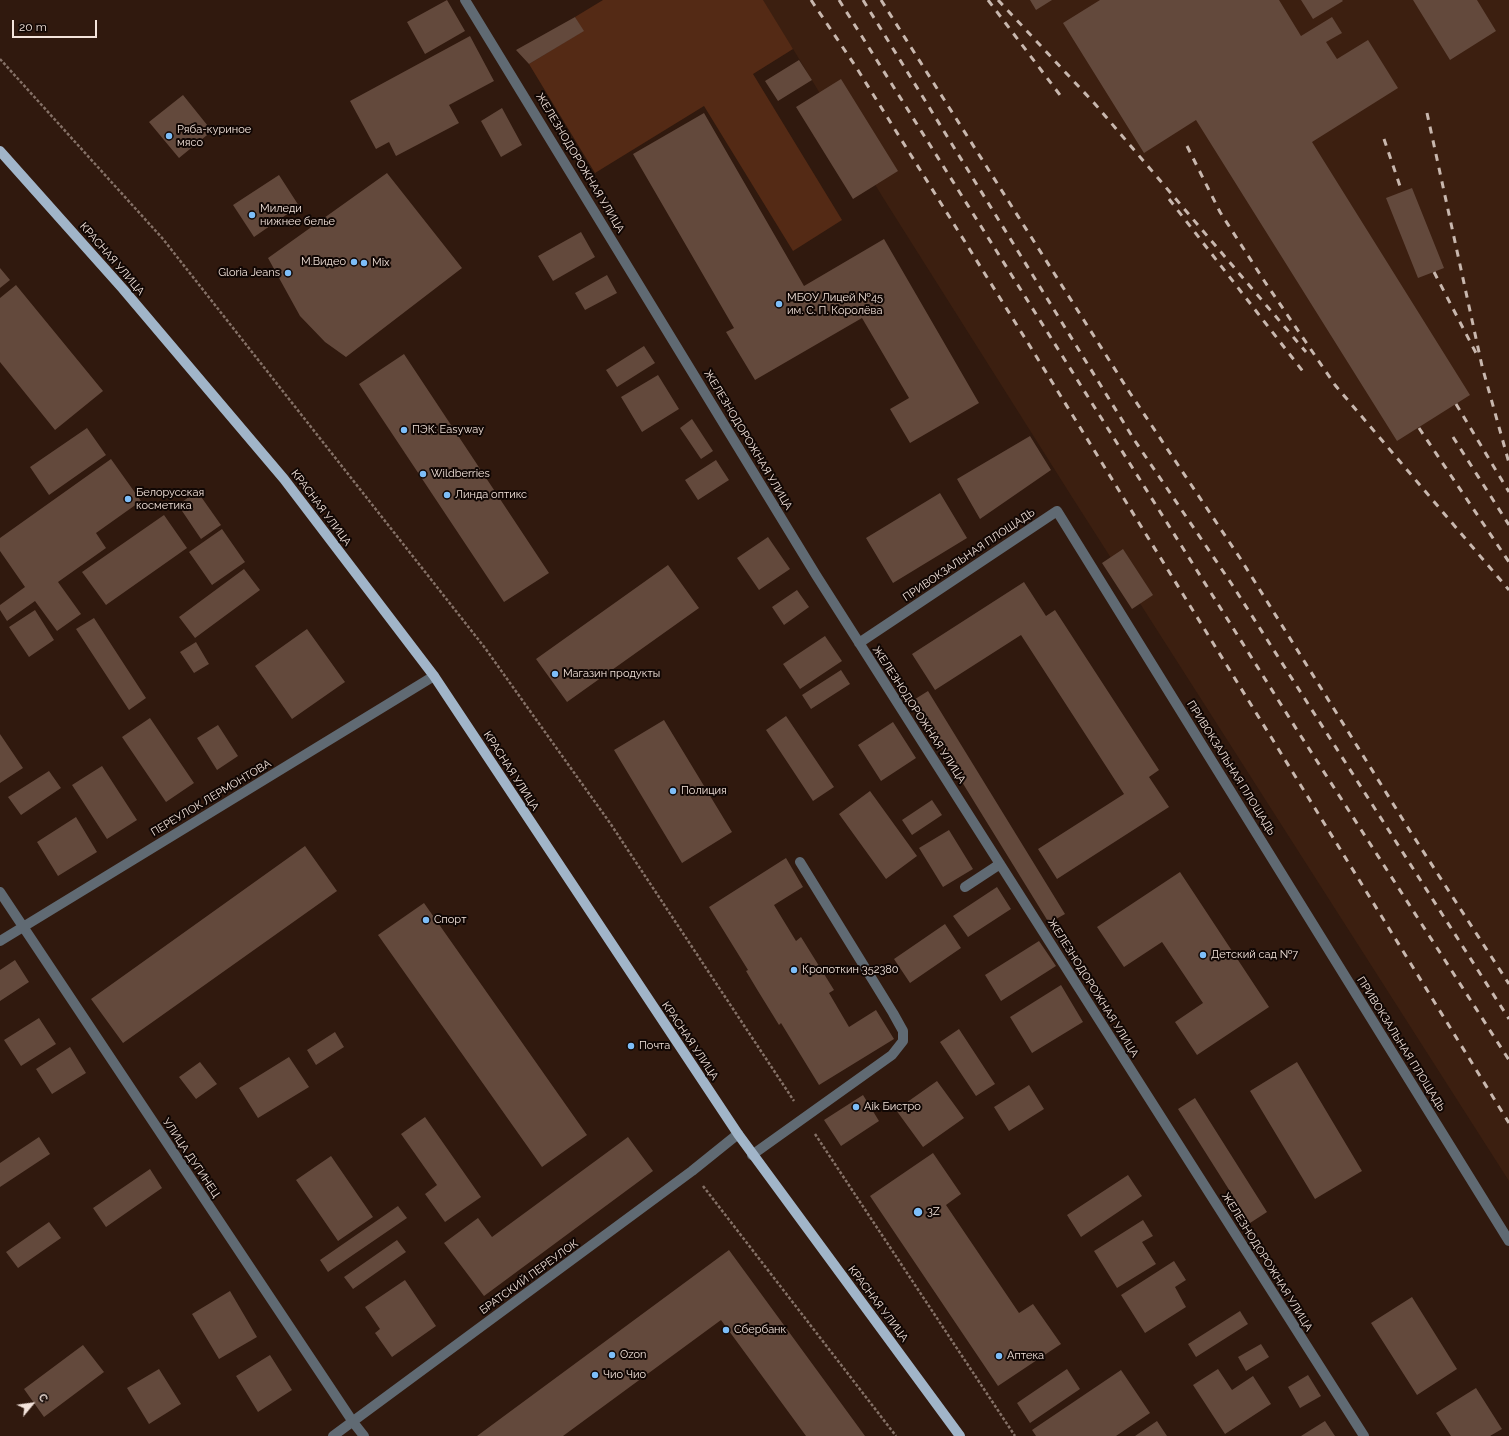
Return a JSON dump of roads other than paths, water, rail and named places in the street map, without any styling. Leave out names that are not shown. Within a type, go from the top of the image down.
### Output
[{"type":"main road","name":"КРАСНАЯ УЛИЦА","points":[[0,151],[123,289],[284,479],[434,676],[752,1155],[960,1436]]},
{"type":"street","name":"ЖЕЛЕЗНОДОРОЖНАЯ УЛИЦА","points":[[465,0],[816,575],[1364,1436]]},
{"type":"street","name":"ПРИВОКЗАЛЬНАЯ ПЛОЩАДЬ","points":[[859,643],[1057,511],[1509,1241]]},
{"type":"street","name":"ПЕРЕУЛОК ЛЕРМОНТОВА","points":[[0,941],[434,676]]},
{"type":"street","points":[[752,1155],[892,1055],[903,1041],[903,1031],[800,862]]},
{"type":"street","points":[[965,887],[1000,864]]},
{"type":"street","name":"УЛИЦА ДУГИНЕЦ","points":[[0,892],[353,1422],[364,1436]]},
{"type":"street","name":"БРАТСКИЙ ПЕРЕУЛОК","points":[[333,1436],[692,1171],[738,1134]]},
{"type":"railway","points":[[811,0],[856,67],[1028,343],[1509,1123]]},
{"type":"railway","points":[[839,0],[1297,730],[1509,1060]]},
{"type":"railway","points":[[863,0],[1135,441],[1231,583],[1509,1019]]},
{"type":"railway","points":[[881,0],[1130,393],[1240,558],[1410,831],[1509,984]]},
{"type":"railway","points":[[988,0],[1060,95]]},
{"type":"railway","points":[[998,0],[1095,104],[1306,352]]},
{"type":"railway","points":[[1427,113],[1482,366],[1509,463]]},
{"type":"railway","points":[[1384,139],[1402,192]]},
{"type":"railway","points":[[1187,146],[1220,212],[1265,282],[1335,385],[1509,590]]},
{"type":"railway","points":[[1169,199],[1305,374]]},
{"type":"railway","points":[[1434,272],[1477,355]]},
{"type":"railway","points":[[1456,404],[1509,492]]},
{"type":"railway","points":[[1419,428],[1509,562]]},
{"type":"railway","points":[[1453,437],[1509,525]]},
{"type":"place","name":"Ряба-куриное мясо","points":[[169,136]]},
{"type":"place","name":"Миледи нижнее белье","points":[[252,215]]},
{"type":"place","name":"М.Видео","points":[[354,262]]},
{"type":"place","name":"Mix","points":[[364,263]]},
{"type":"place","name":"Gloria Jeans","points":[[288,273]]},
{"type":"place","name":"МБОУ Лицей №45 им. С. П. Королёва","points":[[779,304]]},
{"type":"place","name":"ПЭК: Easyway","points":[[404,430]]},
{"type":"place","name":"Wildberries","points":[[423,474]]},
{"type":"place","name":"Линда оптикс","points":[[447,495]]},
{"type":"place","name":"Белорусская косметика","points":[[128,499]]},
{"type":"place","name":"Магазин продукты","points":[[555,674]]},
{"type":"place","name":"Полиция","points":[[673,791]]},
{"type":"place","name":"Спорт","points":[[426,920]]},
{"type":"place","name":"Детский сад №7","points":[[1203,955]]},
{"type":"place","name":"Кропоткин 352380","points":[[794,970]]},
{"type":"place","name":"Почта","points":[[631,1046]]},
{"type":"place","name":"Aik Бистро","points":[[856,1107]]},
{"type":"place","name":"3Z","points":[[918,1212]]},
{"type":"place","name":"Сбербанк","points":[[726,1330]]},
{"type":"place","name":"Ozon","points":[[612,1355]]},
{"type":"place","name":"Аптека","points":[[999,1356]]},
{"type":"place","name":"Чио Чио","points":[[595,1375]]}]
